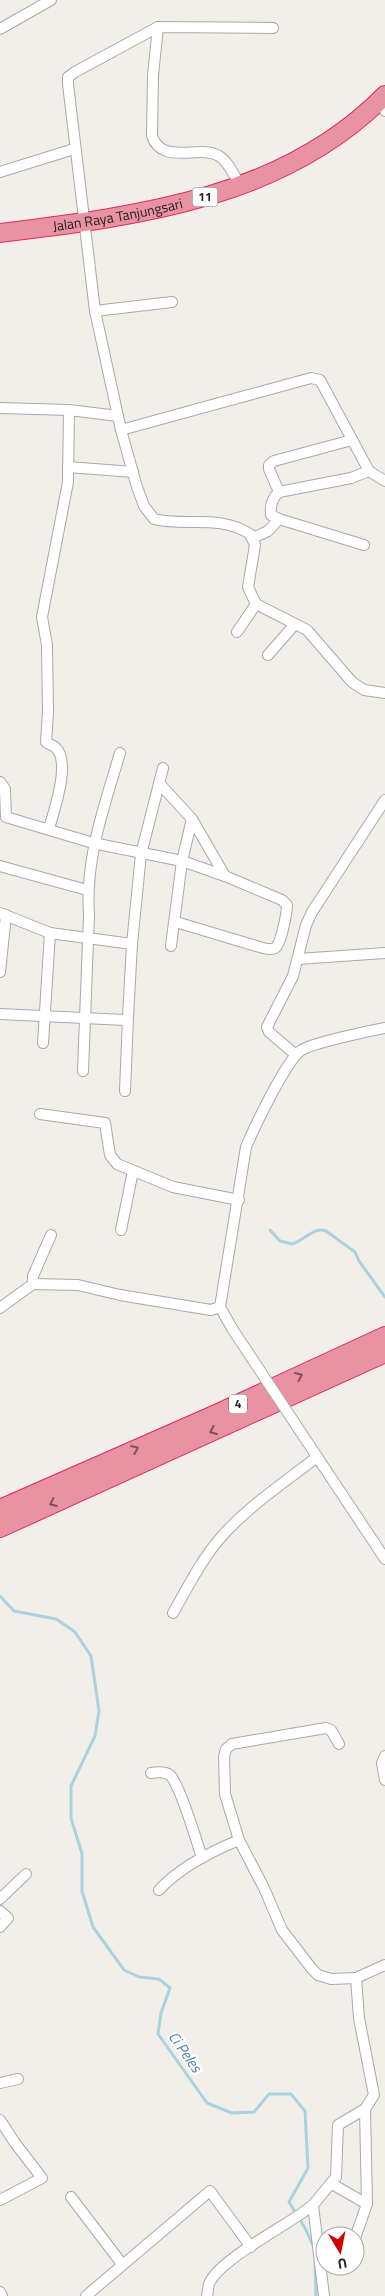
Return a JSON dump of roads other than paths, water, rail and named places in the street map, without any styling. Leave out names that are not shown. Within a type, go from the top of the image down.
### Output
[{"type":"highway","name":"Jalan Raya Tanjungsari","points":[[0,234],[150,211],[198,199],[240,185],[288,167],[340,134],[384,102]]},
{"type":"highway","name":"4","points":[[0,1528],[94,1475],[214,1415],[385,1336]]},
{"type":"highway","name":"4","points":[[0,1509],[94,1475],[385,1353]]},
{"type":"street","points":[[0,29],[44,2]]},
{"type":"street","points":[[158,27],[153,74],[152,136],[154,142],[160,147],[176,154],[217,155],[227,163],[240,185]]},
{"type":"street","points":[[273,28],[158,27],[68,77],[74,148],[86,222],[94,311],[121,430],[144,506],[154,519],[205,521],[245,531],[253,538],[255,544],[248,587],[256,604],[307,630],[352,682],[364,690],[385,693]]},
{"type":"street","points":[[0,172],[74,148]]},
{"type":"street","points":[[94,311],[172,302]]},
{"type":"street","points":[[121,430],[312,378],[320,380],[369,471],[385,481]]},
{"type":"street","points":[[0,408],[69,410],[118,416]]},
{"type":"street","points":[[50,829],[63,769],[61,757],[56,748],[46,742],[48,712],[46,646],[42,617],[68,482],[69,410]]},
{"type":"street","points":[[279,492],[269,469],[269,466],[274,461],[352,440]]},
{"type":"street","points":[[68,467],[133,472]]},
{"type":"street","points":[[364,545],[279,519],[271,515],[271,509],[275,496],[279,492],[351,478],[369,471]]},
{"type":"street","points":[[253,538],[268,531],[279,519]]},
{"type":"street","points":[[237,632],[256,604]]},
{"type":"street","points":[[268,654],[295,624]]},
{"type":"street","points":[[83,1071],[88,939],[87,890],[93,843],[120,753]]},
{"type":"street","points":[[125,1091],[132,944],[140,854],[163,768]]},
{"type":"street","points":[[0,782],[5,789],[3,817],[50,829],[93,843],[182,861],[225,876],[285,902],[287,908],[278,946],[269,949],[176,922]]},
{"type":"street","points":[[159,783],[192,819],[225,876]]},
{"type":"street","points":[[296,1054],[267,1029],[294,976],[312,912],[385,800]]},
{"type":"street","points":[[171,946],[176,922],[182,861],[192,819]]},
{"type":"street","points":[[0,866],[87,890]]},
{"type":"street","points":[[0,972],[3,914],[50,933],[132,944]]},
{"type":"street","points":[[43,1043],[50,933]]},
{"type":"street","points":[[298,959],[385,953]]},
{"type":"street","points":[[0,1014],[125,1020],[128,1017]]},
{"type":"street","points":[[385,1028],[305,1048],[296,1054],[252,1131],[246,1147],[220,1307],[233,1330],[385,1559]]},
{"type":"street","points":[[40,1114],[105,1123],[110,1155],[116,1164],[173,1187],[238,1200]]},
{"type":"street","points":[[121,1230],[133,1171]]},
{"type":"street","points":[[33,1284],[33,1276],[51,1235]]},
{"type":"street","points":[[0,1308],[33,1284],[78,1285],[120,1295],[211,1310],[220,1307]]},
{"type":"street","points":[[173,1613],[204,1560],[221,1536],[240,1516],[318,1457]]},
{"type":"street","points":[[339,1744],[330,1730],[326,1728],[229,1746],[224,1757],[225,1794],[239,1840],[264,1888],[282,1930],[312,1969],[318,1975],[331,1979],[356,1978],[385,1966]]},
{"type":"street","points":[[385,1756],[382,1768],[385,1780]]},
{"type":"street","points":[[151,1773],[165,1773],[170,1776],[181,1798],[202,1858]]},
{"type":"street","points":[[159,1890],[202,1858],[239,1840]]},
{"type":"street","points":[[0,1899],[26,1874]]},
{"type":"street","points":[[0,1911],[8,1918],[0,1926]]},
{"type":"street","points":[[207,2296],[209,2285],[216,2273],[313,2205],[336,2177],[338,2167],[338,2125],[365,2108],[374,2095],[359,2018],[356,1978]]},
{"type":"street","points":[[0,2083],[18,2079]]},
{"type":"street","points":[[359,2226],[367,2204],[365,2108]]},
{"type":"street","points":[[0,2120],[15,2144],[42,2178],[0,2200]]},
{"type":"street","points":[[332,2184],[367,2204]]},
{"type":"street","points":[[86,2296],[210,2190],[252,2247]]},
{"type":"street","points":[[71,2197],[122,2264]]},
{"type":"street","points":[[313,2205],[324,2296]]},
{"type":"street","points":[[0,2292],[2,2296]]},
{"type":"waterway","points":[[270,1230],[280,1241],[292,1244],[317,1230],[326,1231],[355,1252],[359,1261],[385,1297]]},
{"type":"waterway","name":"Ci Peles","points":[[0,1596],[14,1611],[56,1619],[75,1632],[91,1656],[99,1711],[95,1736],[71,1786],[71,1818],[82,1854],[82,1891],[93,1927],[124,1970],[139,1977],[159,1979],[170,1988],[161,2013],[158,2034],[207,2103],[232,2113],[254,2112],[269,2094],[291,2094],[305,2111],[308,2168],[289,2202],[305,2228],[315,2250]]},
{"type":"waterway","name":"Ci Peles","points":[[315,2276],[316,2296]]}]
